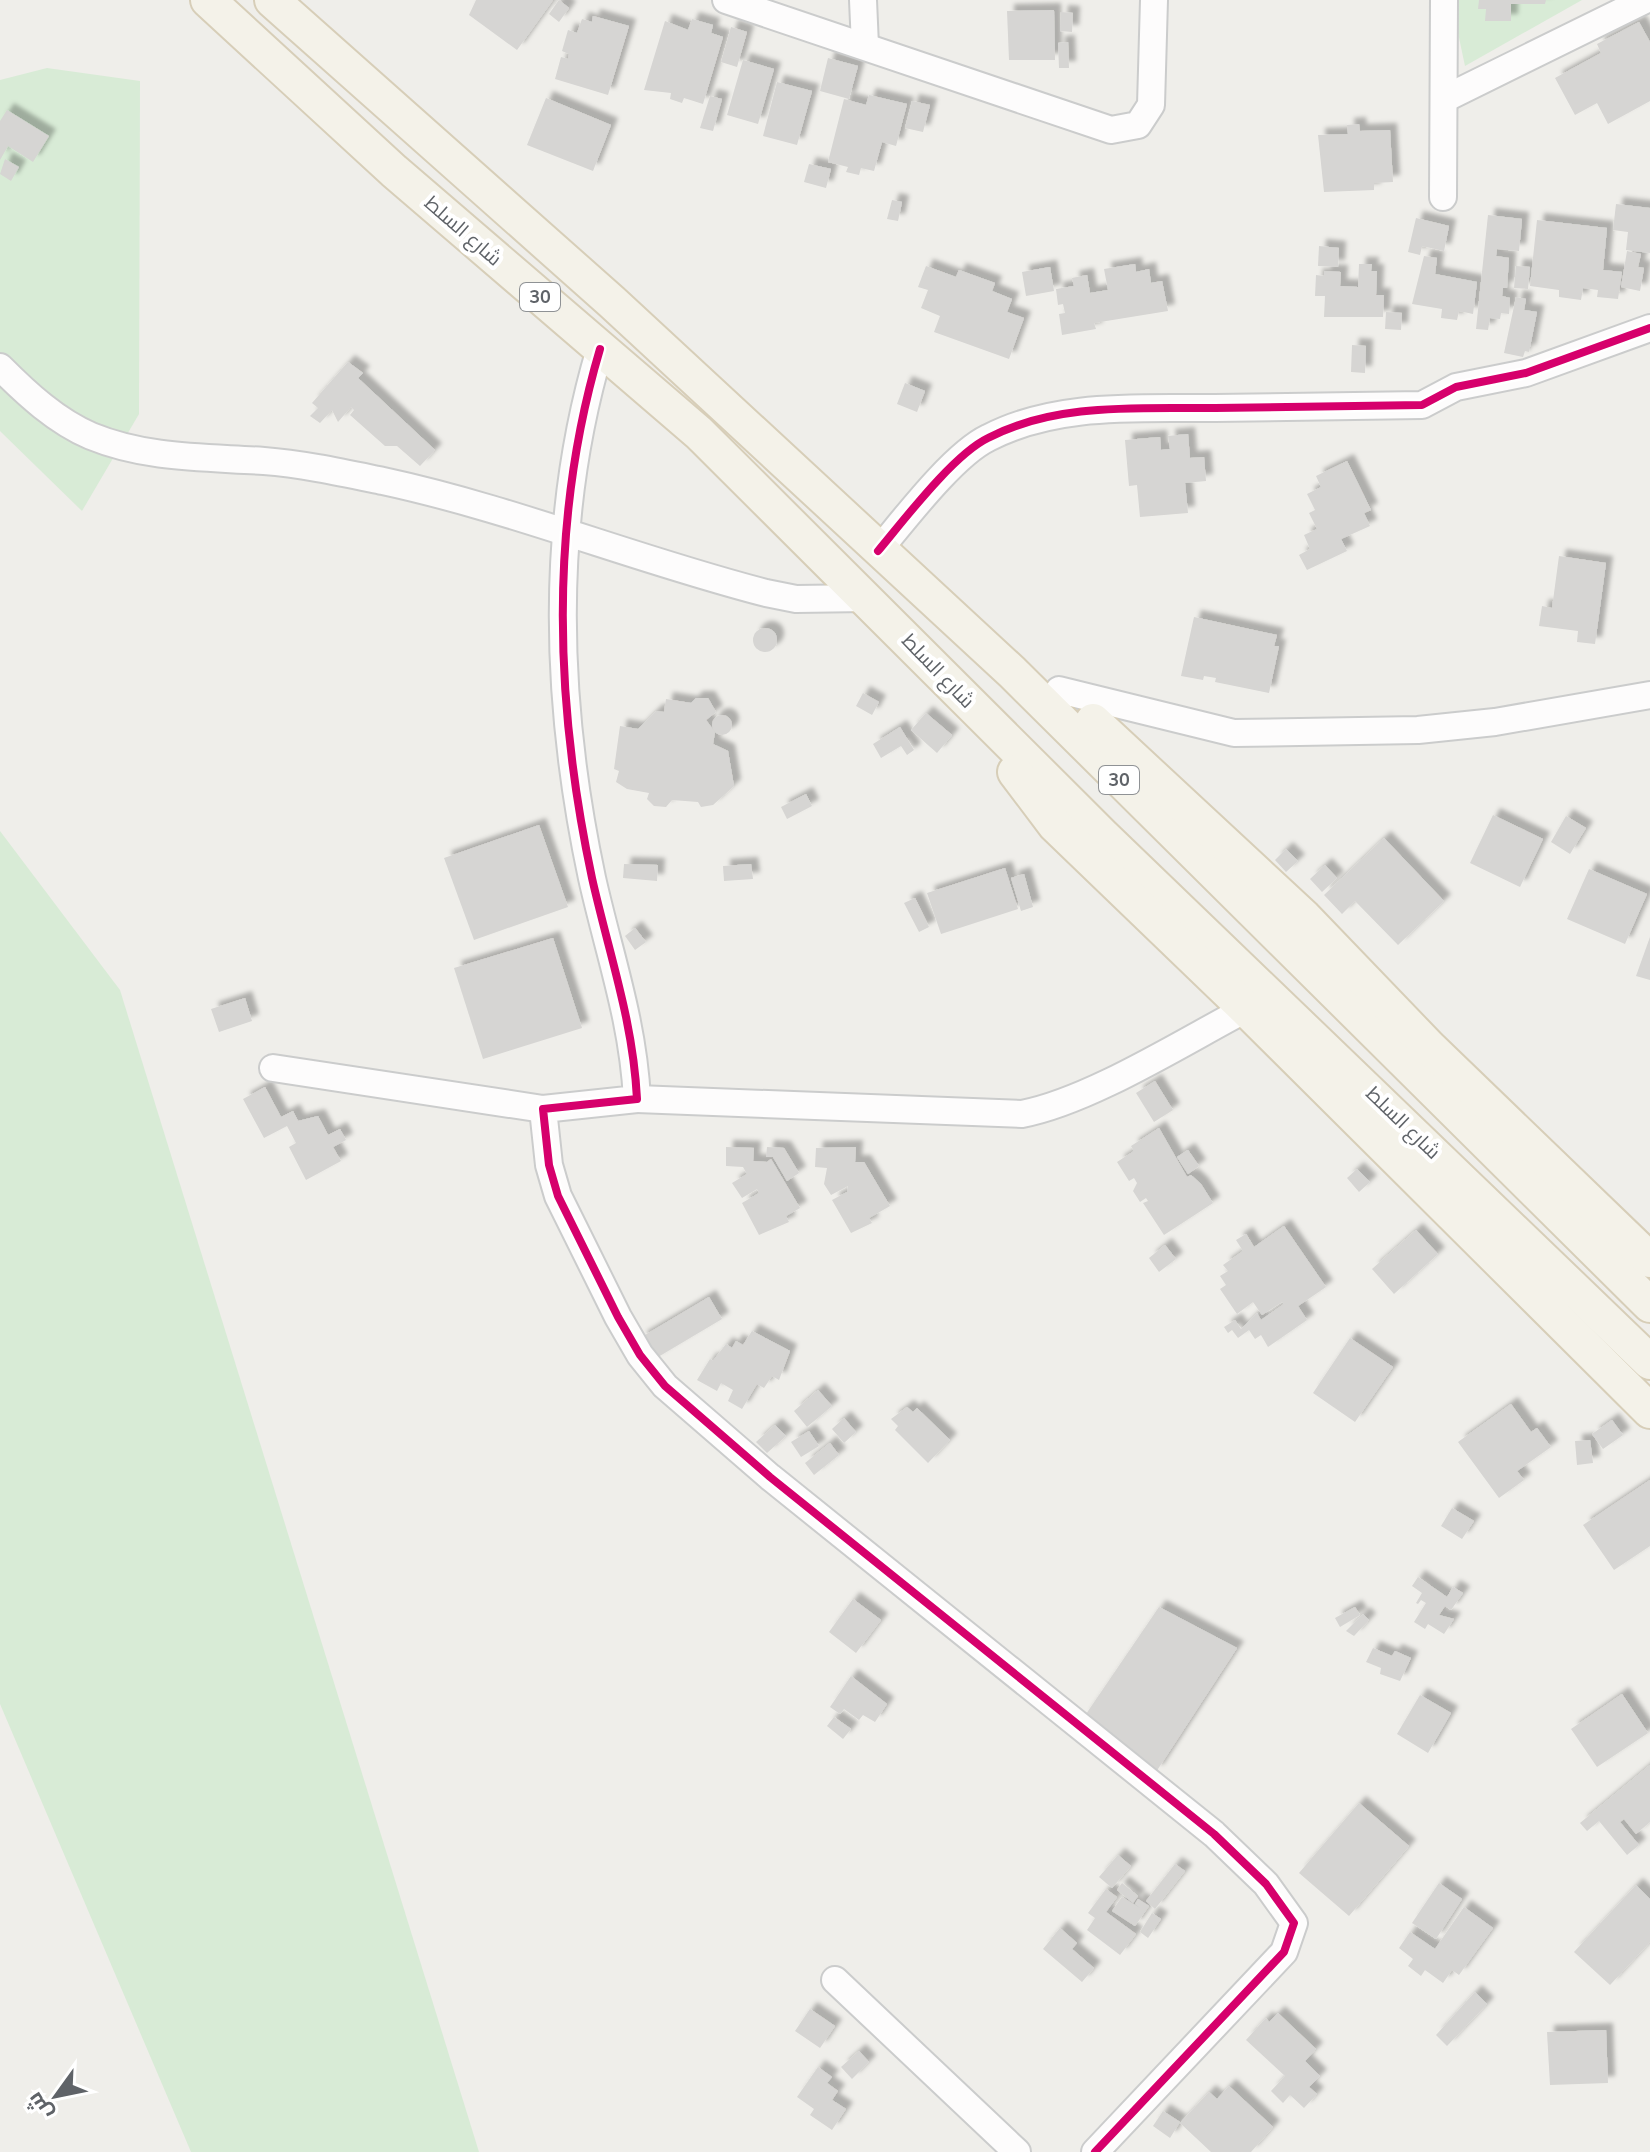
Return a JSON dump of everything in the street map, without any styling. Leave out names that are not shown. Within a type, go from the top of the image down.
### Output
[{"type":"main road","name":"شارع السلط","points":[[208,0],[394,171],[699,433],[968,702],[1650,1362]]},
{"type":"main road","name":"30","points":[[272,0],[612,302],[1012,672],[1650,1305]]},
{"type":"main road","points":[[904,574],[947,591],[970,608],[1304,917],[1429,1047],[1650,1260]]},
{"type":"main road","points":[[968,702],[1055,825],[1246,1009],[1650,1411]]},
{"type":"street","points":[[726,0],[1111,130],[1138,125],[1151,105],[1154,0]]},
{"type":"street","points":[[863,0],[865,46]]},
{"type":"street","points":[[1443,197],[1446,98],[1444,0]]},
{"type":"street","points":[[1446,98],[1645,0]]},
{"type":"street","points":[[878,551],[958,461],[986,438],[1034,418],[1061,413],[1182,408],[1422,405],[1456,387],[1526,373],[1650,328]]},
{"type":"street","points":[[600,349],[583,406],[565,531],[562,635],[571,749],[593,881],[627,1008],[637,1099]]},
{"type":"street","points":[[0,367],[57,416],[89,435],[120,446],[181,458],[267,462],[371,479],[565,531],[766,593],[796,599],[867,598]]},
{"type":"street","points":[[1059,690],[1234,733],[1418,730],[1495,722],[1650,695]]},
{"type":"street","points":[[273,1068],[543,1109],[637,1099],[1022,1114],[1058,1104],[1087,1091],[1246,1009]]},
{"type":"street","points":[[543,1109],[549,1165],[558,1196],[618,1317],[640,1355],[665,1386],[770,1477],[1135,1767],[1214,1834],[1266,1884],[1294,1923],[1294,1932],[1284,1952],[1095,2152]]},
{"type":"street","points":[[835,1980],[1017,2152]]},
{"type":"green space","points":[[1451,0],[1582,0],[1465,66]]},
{"type":"green space","points":[[47,68],[140,81],[139,414],[82,511],[0,431],[0,80]]},
{"type":"green space","points":[[0,831],[120,990],[479,2152],[191,2152],[0,1704]]},
{"type":"building","points":[[476,0],[553,0],[517,50],[469,15]]},
{"type":"building","points":[[559,0],[569,8],[559,22],[549,14]]},
{"type":"building","points":[[1479,0],[1546,0],[1545,4],[1511,4],[1511,21],[1485,21],[1486,9],[1478,9]]},
{"type":"building","points":[[1054,10],[1055,60],[1009,60],[1007,11]]},
{"type":"building","points":[[1061,12],[1073,13],[1072,32],[1060,31]]},
{"type":"building","points":[[593,16],[629,26],[608,95],[555,79],[561,57],[568,59],[569,54],[562,51],[568,30],[577,33],[582,19],[592,22]]},
{"type":"building","points":[[692,19],[713,25],[711,33],[723,37],[703,104],[684,98],[682,103],[670,99],[671,93],[644,90],[665,21],[688,30]]},
{"type":"building","points":[[1639,22],[1650,42],[1650,101],[1608,124],[1597,103],[1575,115],[1555,78],[1601,53],[1597,44]]},
{"type":"building","points":[[731,27],[747,32],[737,67],[721,62]]},
{"type":"building","points":[[1068,42],[1069,68],[1059,68],[1058,43]]},
{"type":"building","points":[[828,58],[858,66],[849,99],[820,91]]},
{"type":"building","points":[[743,60],[774,69],[758,124],[727,115]]},
{"type":"building","points":[[777,82],[812,91],[797,145],[763,136]]},
{"type":"building","points":[[869,95],[907,104],[896,146],[882,142],[874,171],[861,168],[859,175],[846,172],[848,167],[828,162],[844,99],[866,105]]},
{"type":"building","points":[[710,96],[722,99],[713,131],[700,128]]},
{"type":"building","points":[[546,98],[611,125],[593,171],[527,145]]},
{"type":"building","points":[[912,101],[930,105],[923,132],[905,128]]},
{"type":"building","points":[[7,110],[49,136],[33,162],[8,146],[0,160],[0,121]]},
{"type":"building","points":[[1359,124],[1360,131],[1390,130],[1393,182],[1374,183],[1374,190],[1324,192],[1318,135],[1348,134],[1347,125]]},
{"type":"building","points":[[5,159],[19,167],[11,181],[0,174]]},
{"type":"building","points":[[809,164],[831,169],[826,188],[804,182]]},
{"type":"building","points":[[892,200],[902,202],[898,221],[887,219]]},
{"type":"building","points":[[1616,204],[1650,208],[1650,253],[1626,250],[1628,232],[1613,230]]},
{"type":"building","points":[[1488,215],[1522,219],[1519,251],[1497,249],[1496,256],[1509,258],[1507,288],[1503,288],[1502,296],[1510,298],[1509,314],[1501,313],[1500,319],[1490,318],[1488,330],[1476,329]]},
{"type":"building","points":[[1416,218],[1449,226],[1444,251],[1422,246],[1420,255],[1408,252]]},
{"type":"building","points":[[1537,220],[1607,228],[1603,270],[1622,272],[1618,299],[1597,297],[1598,290],[1583,288],[1581,300],[1559,297],[1559,290],[1530,286]]},
{"type":"building","points":[[1319,246],[1339,248],[1338,267],[1318,266]]},
{"type":"building","points":[[1627,251],[1641,254],[1638,267],[1644,268],[1640,291],[1621,287]]},
{"type":"building","points":[[1424,256],[1437,258],[1435,274],[1477,282],[1473,314],[1459,311],[1457,320],[1441,318],[1442,309],[1412,304]]},
{"type":"building","points":[[1135,264],[1136,272],[1149,269],[1151,283],[1162,281],[1168,311],[1094,323],[1096,329],[1062,335],[1059,314],[1065,313],[1063,304],[1058,305],[1056,289],[1074,286],[1072,278],[1087,275],[1090,293],[1108,290],[1104,269]]},
{"type":"building","points":[[1359,264],[1372,264],[1371,271],[1377,271],[1376,295],[1384,295],[1383,317],[1324,317],[1325,296],[1315,296],[1316,275],[1324,276],[1324,271],[1341,272],[1340,286],[1358,287]]},
{"type":"building","points":[[926,266],[956,277],[959,270],[995,283],[992,291],[1012,299],[1007,312],[1024,318],[1009,359],[934,332],[940,316],[921,308],[928,290],[918,287]]},
{"type":"building","points":[[1516,266],[1530,267],[1528,289],[1514,288]]},
{"type":"building","points":[[1050,267],[1054,291],[1026,296],[1022,272]]},
{"type":"building","points":[[1516,297],[1526,299],[1524,310],[1537,312],[1529,352],[1525,351],[1523,357],[1504,353]]},
{"type":"building","points":[[1386,312],[1402,313],[1401,330],[1385,329]]},
{"type":"building","points":[[1352,345],[1366,346],[1365,373],[1351,372]]},
{"type":"building","points":[[348,362],[363,373],[358,378],[435,450],[420,466],[397,446],[385,446],[350,415],[354,410],[351,407],[338,422],[332,410],[320,423],[310,416],[318,408],[312,403]]},
{"type":"building","points":[[905,383],[925,391],[917,412],[897,404]]},
{"type":"building","points":[[1188,434],[1190,458],[1204,457],[1206,481],[1185,483],[1188,513],[1140,517],[1137,485],[1129,486],[1125,440],[1160,437],[1161,450],[1170,449],[1168,436]]},
{"type":"building","points":[[1347,461],[1371,510],[1364,513],[1370,526],[1341,539],[1347,551],[1307,570],[1299,555],[1310,549],[1304,535],[1317,529],[1309,513],[1315,510],[1307,494],[1321,487],[1316,476]]},
{"type":"building","points":[[1559,556],[1606,563],[1595,644],[1577,642],[1578,631],[1539,626],[1542,606],[1552,608]]},
{"type":"building","points":[[1194,617],[1277,635],[1274,646],[1279,646],[1269,693],[1215,682],[1216,678],[1204,676],[1203,680],[1181,676]]},
{"type":"building","points":[[765,628],[774,631],[777,640],[774,649],[765,652],[756,649],[753,640],[756,631]]},
{"type":"building","points":[[863,693],[879,702],[872,715],[856,706]]},
{"type":"building","points":[[696,698],[708,698],[716,712],[706,720],[715,732],[713,744],[728,751],[734,786],[713,805],[701,807],[698,802],[672,800],[666,807],[654,806],[647,799],[649,793],[627,789],[616,782],[619,771],[614,769],[620,726],[638,729],[656,711],[664,712],[666,699],[691,703]]},
{"type":"building","points":[[926,713],[952,735],[937,753],[911,730]]},
{"type":"building","points":[[722,715],[729,718],[732,725],[729,732],[722,735],[715,732],[712,725],[715,718]]},
{"type":"building","points":[[900,727],[914,750],[907,755],[901,746],[881,758],[873,744]]},
{"type":"building","points":[[806,794],[812,806],[787,819],[781,807]]},
{"type":"building","points":[[1493,815],[1543,839],[1520,887],[1470,863]]},
{"type":"building","points":[[1566,816],[1586,828],[1570,854],[1551,842]]},
{"type":"building","points":[[539,825],[568,907],[474,940],[444,858]]},
{"type":"building","points":[[1384,838],[1444,901],[1398,945],[1355,901],[1342,914],[1324,895]]},
{"type":"building","points":[[1286,849],[1298,861],[1286,872],[1275,860]]},
{"type":"building","points":[[624,864],[658,865],[657,881],[623,878]]},
{"type":"building","points":[[751,864],[753,879],[724,881],[723,866]]},
{"type":"building","points":[[1325,865],[1337,878],[1322,892],[1310,879]]},
{"type":"building","points":[[1005,868],[1018,909],[941,934],[927,893]]},
{"type":"building","points":[[1589,869],[1647,894],[1625,944],[1567,919]]},
{"type":"building","points":[[1024,874],[1033,907],[1021,911],[1011,878]]},
{"type":"building","points":[[915,898],[929,927],[919,932],[904,903]]},
{"type":"building","points":[[635,928],[646,942],[635,950],[625,936]]},
{"type":"building","points":[[1650,937],[1650,980],[1636,976]]},
{"type":"building","points":[[553,938],[582,1028],[483,1059],[454,968]]},
{"type":"building","points":[[245,998],[252,1021],[219,1032],[211,1009]]},
{"type":"building","points":[[1155,1081],[1173,1110],[1154,1122],[1136,1093]]},
{"type":"building","points":[[265,1087],[281,1117],[293,1111],[298,1121],[318,1116],[328,1135],[340,1129],[346,1140],[333,1147],[341,1161],[306,1180],[289,1147],[296,1143],[287,1126],[264,1138],[243,1099]]},
{"type":"building","points":[[1159,1128],[1187,1177],[1191,1175],[1201,1184],[1213,1203],[1164,1235],[1143,1203],[1148,1201],[1146,1198],[1140,1202],[1133,1191],[1137,1183],[1134,1178],[1129,1181],[1117,1162],[1134,1151],[1131,1146]]},
{"type":"building","points":[[726,1147],[754,1148],[753,1161],[767,1162],[771,1159],[800,1208],[786,1216],[789,1222],[759,1235],[742,1203],[759,1193],[757,1189],[742,1198],[732,1183],[747,1174],[743,1167],[726,1166]]},
{"type":"building","points":[[767,1147],[784,1148],[799,1173],[787,1181],[773,1157],[766,1157]]},
{"type":"building","points":[[856,1147],[855,1162],[864,1162],[890,1206],[869,1218],[872,1223],[851,1233],[832,1200],[847,1192],[848,1186],[831,1195],[824,1184],[827,1168],[815,1167],[816,1148]]},
{"type":"building","points":[[1188,1150],[1199,1166],[1188,1174],[1177,1157]]},
{"type":"building","points":[[1357,1169],[1370,1182],[1359,1192],[1347,1178]]},
{"type":"building","points":[[1284,1226],[1326,1287],[1298,1306],[1307,1320],[1268,1347],[1261,1335],[1255,1339],[1249,1330],[1238,1338],[1232,1330],[1228,1333],[1224,1327],[1235,1320],[1241,1329],[1257,1313],[1261,1320],[1284,1304],[1282,1302],[1262,1315],[1253,1302],[1237,1314],[1220,1289],[1226,1285],[1220,1276],[1228,1271],[1223,1265],[1243,1251],[1236,1240],[1246,1234],[1254,1247]]},
{"type":"building","points":[[1416,1230],[1438,1254],[1394,1294],[1372,1269]]},
{"type":"building","points":[[1165,1245],[1176,1259],[1159,1272],[1149,1258]]},
{"type":"building","points":[[709,1297],[722,1319],[653,1360],[640,1338]]},
{"type":"building","points":[[752,1331],[790,1351],[779,1380],[772,1376],[764,1388],[757,1384],[742,1409],[728,1401],[733,1390],[721,1383],[717,1391],[697,1380],[710,1359],[713,1361],[726,1344],[732,1348],[736,1341],[743,1345]]},
{"type":"building","points":[[1350,1338],[1393,1367],[1355,1422],[1313,1393]]},
{"type":"building","points":[[818,1390],[832,1406],[807,1427],[794,1411]]},
{"type":"building","points":[[1511,1404],[1531,1432],[1537,1428],[1551,1447],[1517,1471],[1524,1480],[1499,1498],[1458,1442]]},
{"type":"building","points":[[907,1407],[913,1412],[917,1408],[950,1440],[928,1463],[895,1430],[898,1426],[891,1419]]},
{"type":"building","points":[[844,1418],[856,1432],[844,1443],[832,1429]]},
{"type":"building","points":[[1612,1420],[1623,1435],[1603,1449],[1592,1434]]},
{"type":"building","points":[[775,1425],[786,1436],[767,1453],[756,1442]]},
{"type":"building","points":[[809,1431],[819,1446],[801,1457],[791,1442]]},
{"type":"building","points":[[1590,1440],[1593,1463],[1577,1465],[1575,1441]]},
{"type":"building","points":[[830,1443],[839,1455],[814,1475],[805,1463]]},
{"type":"building","points":[[1650,1480],[1650,1546],[1614,1570],[1583,1525]]},
{"type":"building","points":[[1452,1508],[1474,1521],[1462,1539],[1441,1526]]},
{"type":"building","points":[[1418,1577],[1447,1597],[1453,1587],[1463,1593],[1451,1610],[1445,1606],[1439,1615],[1454,1619],[1444,1634],[1428,1624],[1425,1629],[1414,1622],[1426,1603],[1421,1600],[1416,1603],[1422,1593],[1412,1586]]},
{"type":"building","points":[[853,1599],[881,1620],[856,1653],[829,1632]]},
{"type":"building","points":[[1159,1607],[1237,1648],[1156,1772],[1084,1717]]},
{"type":"building","points":[[1355,1607],[1360,1615],[1340,1627],[1335,1618]]},
{"type":"building","points":[[1363,1614],[1369,1620],[1354,1636],[1346,1631]]},
{"type":"building","points":[[1373,1648],[1392,1656],[1395,1651],[1411,1658],[1400,1681],[1380,1674],[1381,1668],[1366,1662]]},
{"type":"building","points":[[851,1676],[887,1704],[875,1722],[863,1715],[859,1720],[844,1709],[840,1714],[830,1707]]},
{"type":"building","points":[[1622,1694],[1648,1733],[1597,1767],[1571,1729]]},
{"type":"building","points":[[1420,1695],[1451,1713],[1428,1753],[1397,1734]]},
{"type":"building","points":[[834,1717],[851,1729],[843,1739],[827,1726]]},
{"type":"building","points":[[1650,1765],[1650,1822],[1636,1834],[1624,1819],[1620,1822],[1639,1845],[1627,1855],[1599,1821],[1587,1831],[1580,1823]]},
{"type":"building","points":[[1359,1803],[1409,1846],[1349,1916],[1299,1873]]},
{"type":"building","points":[[1118,1855],[1131,1866],[1112,1888],[1099,1877]]},
{"type":"building","points":[[1175,1864],[1185,1871],[1155,1909],[1146,1901]]},
{"type":"building","points":[[1122,1883],[1138,1896],[1133,1903],[1117,1890]]},
{"type":"building","points":[[1439,1883],[1462,1899],[1436,1939],[1412,1923]]},
{"type":"building","points":[[1636,1885],[1650,1899],[1650,1942],[1610,1985],[1574,1952]]},
{"type":"building","points":[[1106,1889],[1117,1897],[1106,1912],[1136,1934],[1120,1955],[1087,1930],[1095,1918],[1088,1913]]},
{"type":"building","points":[[1122,1897],[1140,1908],[1135,1904],[1138,1899],[1149,1906],[1135,1926],[1112,1911]]},
{"type":"building","points":[[1464,1907],[1493,1928],[1459,1975],[1452,1970],[1443,1983],[1425,1970],[1421,1976],[1408,1966],[1413,1959],[1399,1948],[1410,1932],[1435,1949]]},
{"type":"building","points":[[1152,1913],[1161,1919],[1148,1938],[1140,1932]]},
{"type":"building","points":[[1060,1928],[1077,1943],[1072,1949],[1094,1968],[1082,1982],[1043,1949]]},
{"type":"building","points":[[1475,1992],[1487,2004],[1447,2046],[1436,2035]]},
{"type":"building","points":[[810,2009],[835,2026],[820,2048],[795,2031]]},
{"type":"building","points":[[1278,2013],[1316,2049],[1305,2061],[1320,2076],[1309,2087],[1317,2094],[1304,2108],[1290,2095],[1283,2103],[1271,2091],[1285,2076],[1246,2040],[1266,2018],[1269,2022]]},
{"type":"building","points":[[1606,2030],[1608,2083],[1550,2085],[1547,2032]]},
{"type":"building","points":[[859,2051],[869,2062],[852,2079],[841,2067]]},
{"type":"building","points":[[818,2067],[832,2077],[827,2083],[838,2091],[832,2100],[846,2109],[832,2130],[810,2115],[814,2109],[797,2097]]},
{"type":"building","points":[[1229,2086],[1273,2127],[1251,2152],[1211,2152],[1180,2123],[1209,2092],[1217,2099]]},
{"type":"building","points":[[1163,2111],[1180,2122],[1170,2138],[1153,2126]]},
{"type":"cycle path","points":[[878,551],[960,458],[974,446],[1014,426],[1070,413],[1128,408],[1422,405],[1456,387],[1526,373],[1650,328]]},
{"type":"cycle path","points":[[600,349],[583,414],[565,546],[565,680],[570,746],[580,812],[592,878],[631,1042],[637,1099],[543,1109],[549,1165],[558,1196],[618,1317],[640,1355],[665,1386],[770,1477],[1214,1834],[1266,1884],[1294,1923],[1284,1952],[1095,2152]]}]
